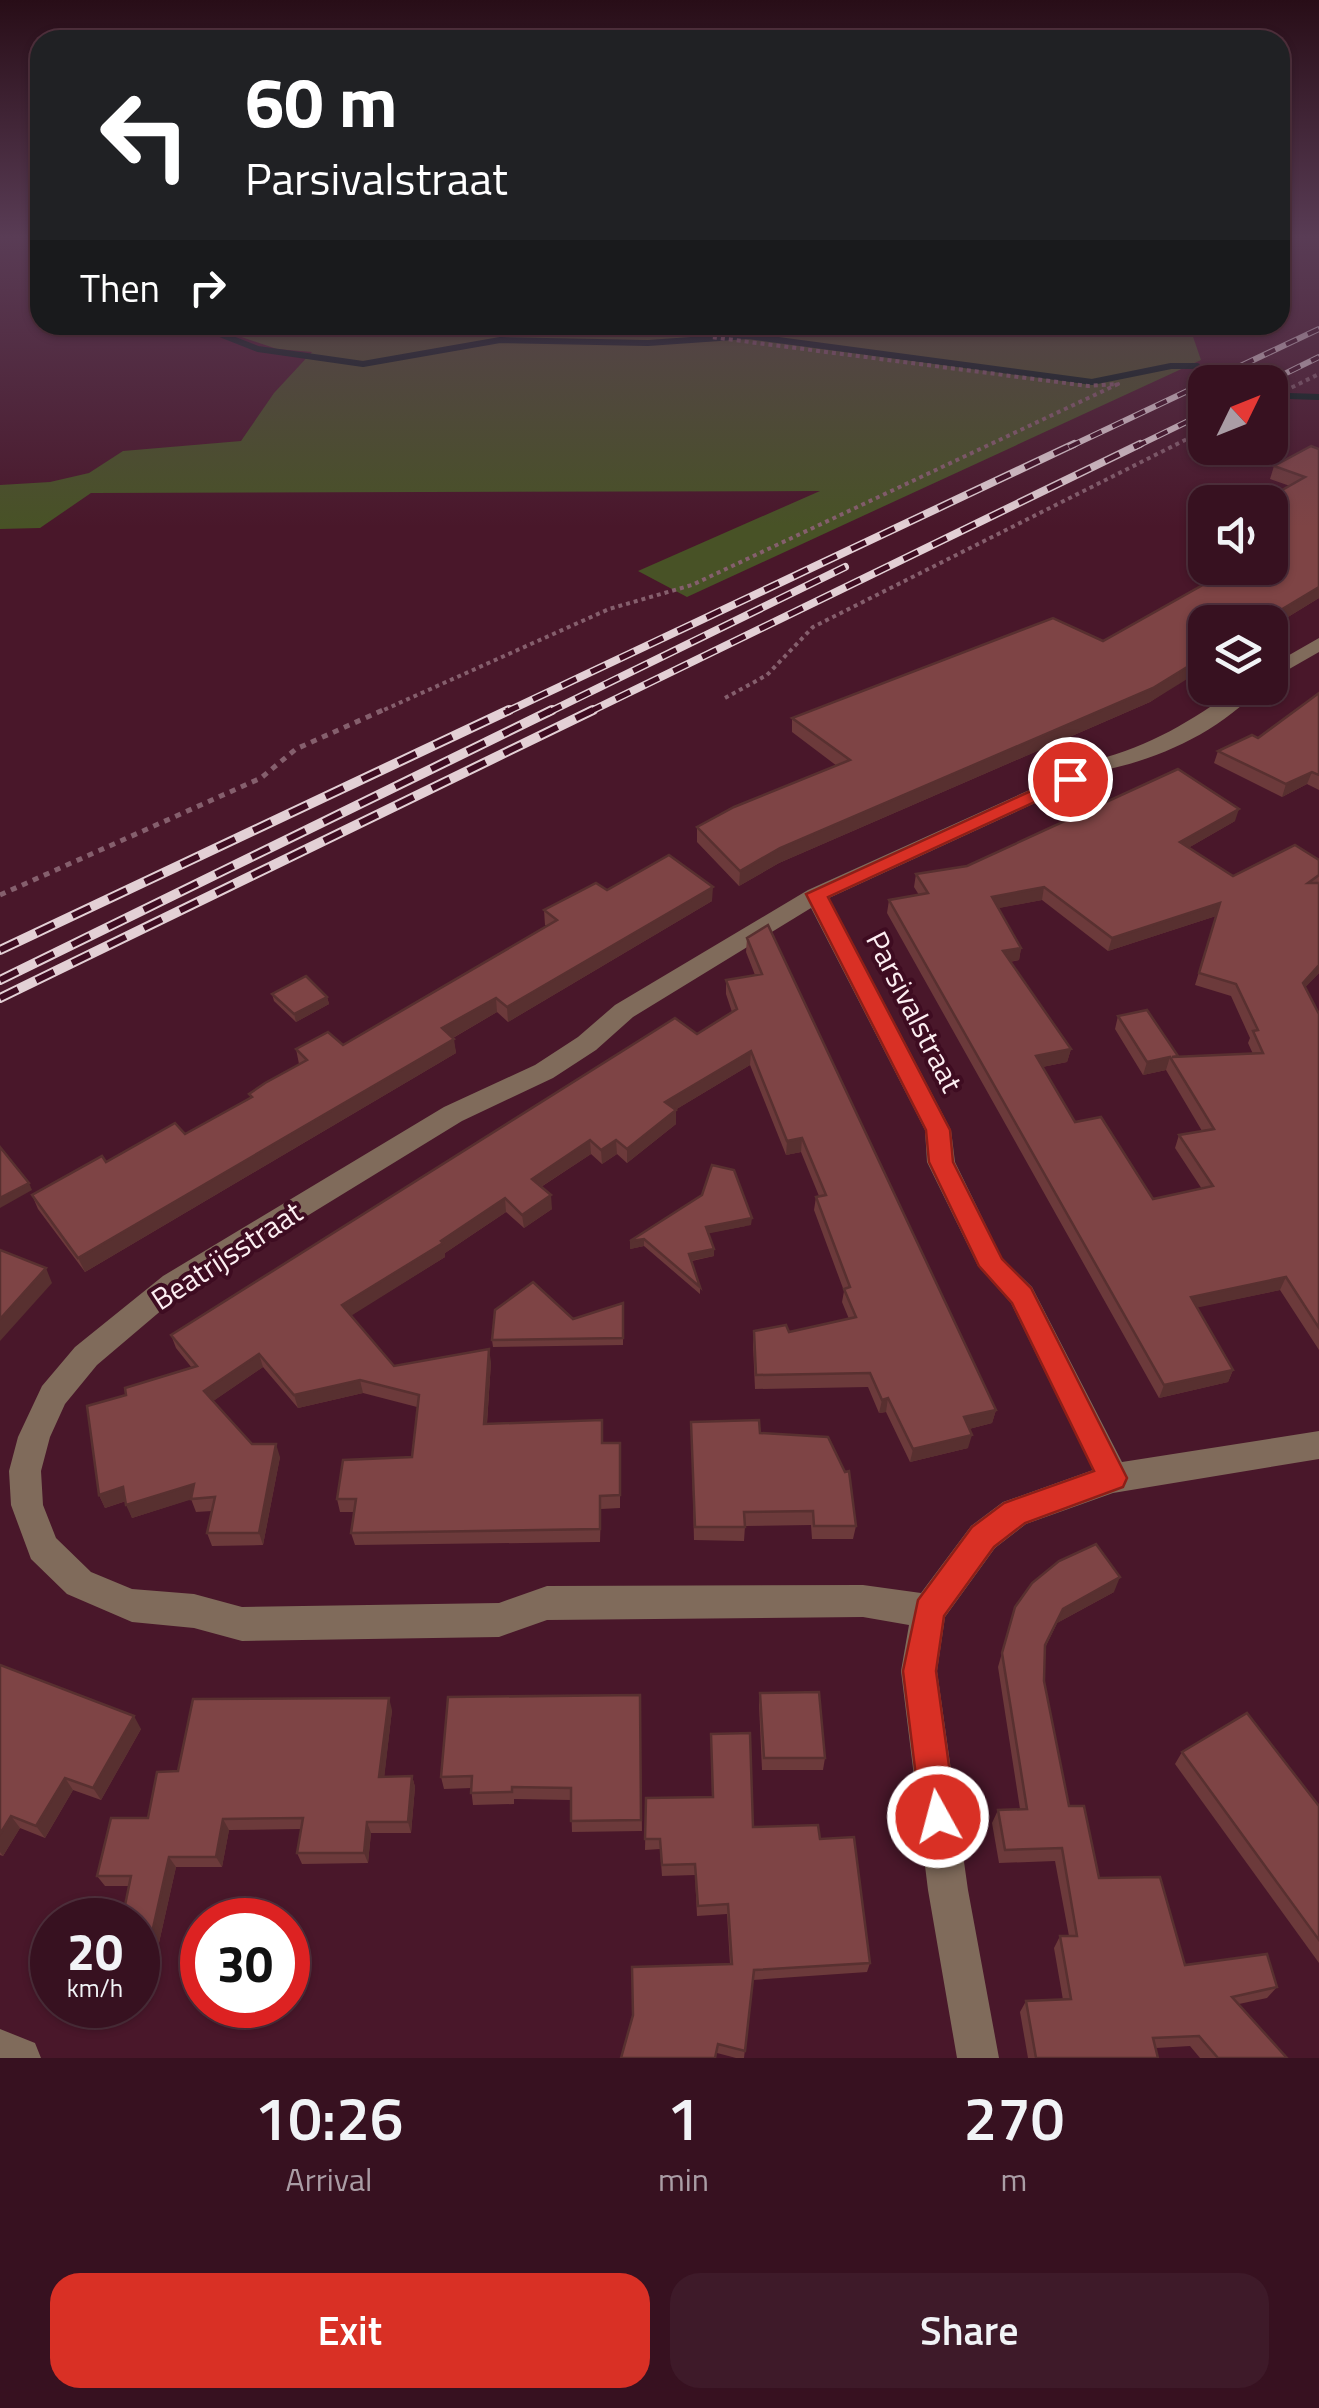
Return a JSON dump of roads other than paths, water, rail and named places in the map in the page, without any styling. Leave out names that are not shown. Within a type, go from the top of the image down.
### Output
[{"type":"street","points":[[1288,663],[1319,644]]},
{"type":"street","name":"Beatrijsstraat","points":[[929,1611],[863,1601],[547,1603],[499,1620],[242,1624],[194,1611],[132,1605],[105,1597],[79,1582],[43,1548],[27,1505],[25,1471],[30,1449],[53,1396],[86,1356],[173,1284],[453,1114],[491,1102],[601,1034],[624,1010],[816,894],[1103,764],[1132,758],[1194,729],[1226,705]]},
{"type":"street","name":"Parsivalstraat","points":[[816,894],[938,1130],[941,1162],[992,1266],[1022,1296],[1113,1478]]},
{"type":"street","points":[[978,2058],[948,1890],[920,1671],[929,1611],[983,1537],[1014,1513],[1113,1478],[1319,1445]]},
{"type":"street","points":[[0,2050],[20,2058]]},
{"type":"waterway","points":[[223,335],[258,349],[363,364],[500,340],[648,343],[748,336],[1092,382],[1188,366]]},
{"type":"waterway","points":[[1289,396],[1319,397]]},
{"type":"railway","points":[[1069,447],[1306,335]]},
{"type":"railway","points":[[1288,372],[1319,357]]},
{"type":"railway","points":[[1135,447],[1188,421]]},
{"type":"railway","points":[[504,713],[1074,444]]},
{"type":"railway","points":[[587,713],[1140,444]]},
{"type":"railway","points":[[547,713],[845,567]]},
{"type":"railway","points":[[0,950],[509,710]]},
{"type":"railway","points":[[0,980],[552,710]]},
{"type":"railway","points":[[0,998],[593,710]]}]
